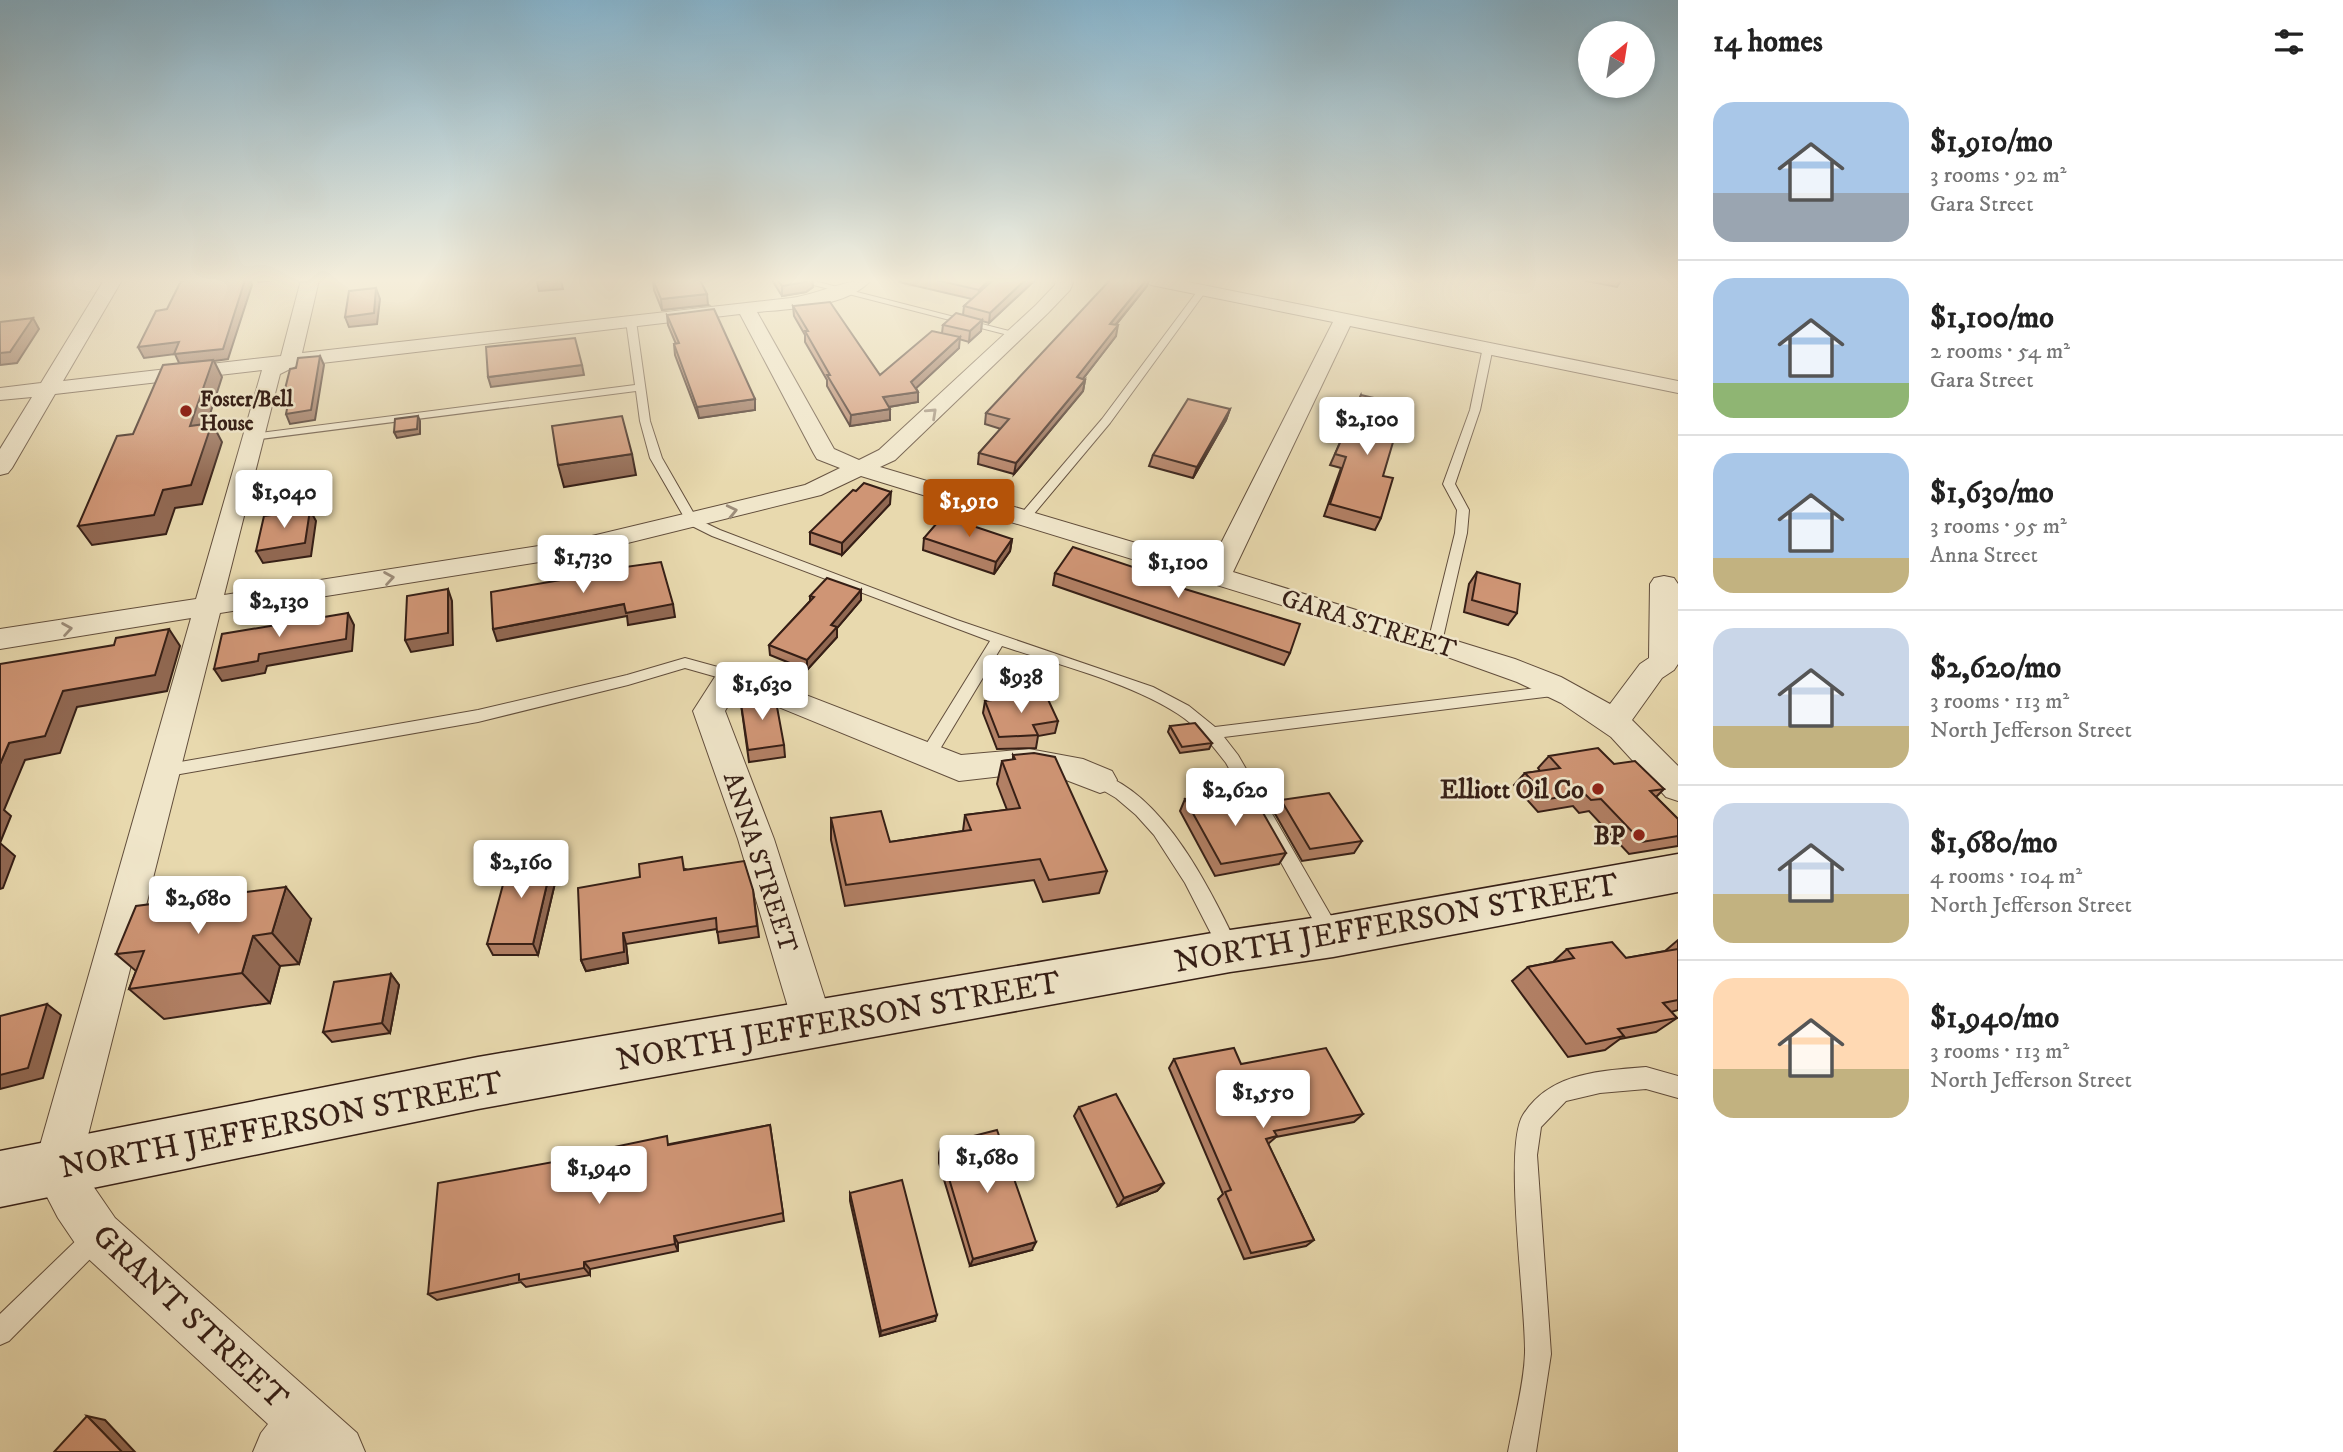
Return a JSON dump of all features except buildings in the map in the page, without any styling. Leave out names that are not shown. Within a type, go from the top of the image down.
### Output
[{"type":"main road","name":"NORTH JEFFERSON STREET","points":[[0,1179],[56,1170],[478,1083],[1230,951],[1333,936],[1678,873]]},
{"type":"street","points":[[0,468],[72,348]]},
{"type":"street","points":[[56,1170],[271,371],[290,360],[293,348]]},
{"type":"street","points":[[0,394],[397,348]]},
{"type":"street","name":"GARA STREET","points":[[768,348],[825,454],[859,468],[1435,642],[1523,672],[1563,690],[1614,722],[1678,788]]},
{"type":"street","points":[[0,639],[571,549],[813,490],[887,455],[1001,348]]},
{"type":"street","points":[[1217,577],[1330,348]]},
{"type":"street","points":[[1492,348],[1678,387]]},
{"type":"street","points":[[1614,722],[1651,671],[1664,663],[1664,584]]},
{"type":"street","points":[[731,676],[959,768],[1029,761],[1071,768],[1100,780]]},
{"type":"street","name":"ANNA STREET","points":[[731,676],[709,711],[756,839],[813,1024]]},
{"type":"street","name":"GRANT STREET","points":[[56,1170],[74,1202],[98,1235],[308,1442]]},
{"type":"lane","points":[[635,348],[645,421],[656,458],[692,521],[716,533],[999,639],[1148,691],[1184,710],[1212,733],[1232,759],[1333,936]]},
{"type":"lane","points":[[1024,518],[1106,421],[1160,348]]},
{"type":"lane","points":[[1435,642],[1461,533],[1463,510],[1448,484],[1475,410],[1488,348]]},
{"type":"lane","points":[[253,437],[640,387]]},
{"type":"lane","points":[[928,755],[999,639]]},
{"type":"lane","points":[[163,771],[478,716],[685,663],[731,676]]},
{"type":"lane","points":[[1212,733],[1563,690]]},
{"type":"lane","points":[[1100,780],[1119,789],[1154,822],[1199,891],[1230,951]]},
{"type":"lane","points":[[1522,1452],[1538,1354],[1526,1155],[1531,1122],[1560,1092],[1600,1082],[1646,1078],[1678,1087]]},
{"type":"lane","points":[[0,1332],[98,1235]]},
{"type":"place","name":"Foster/Bell House","points":[[186,411]]},
{"type":"place","name":"Elliott Oil Co","points":[[1598,789]]},
{"type":"place","name":"BP","points":[[1639,835]]}]
